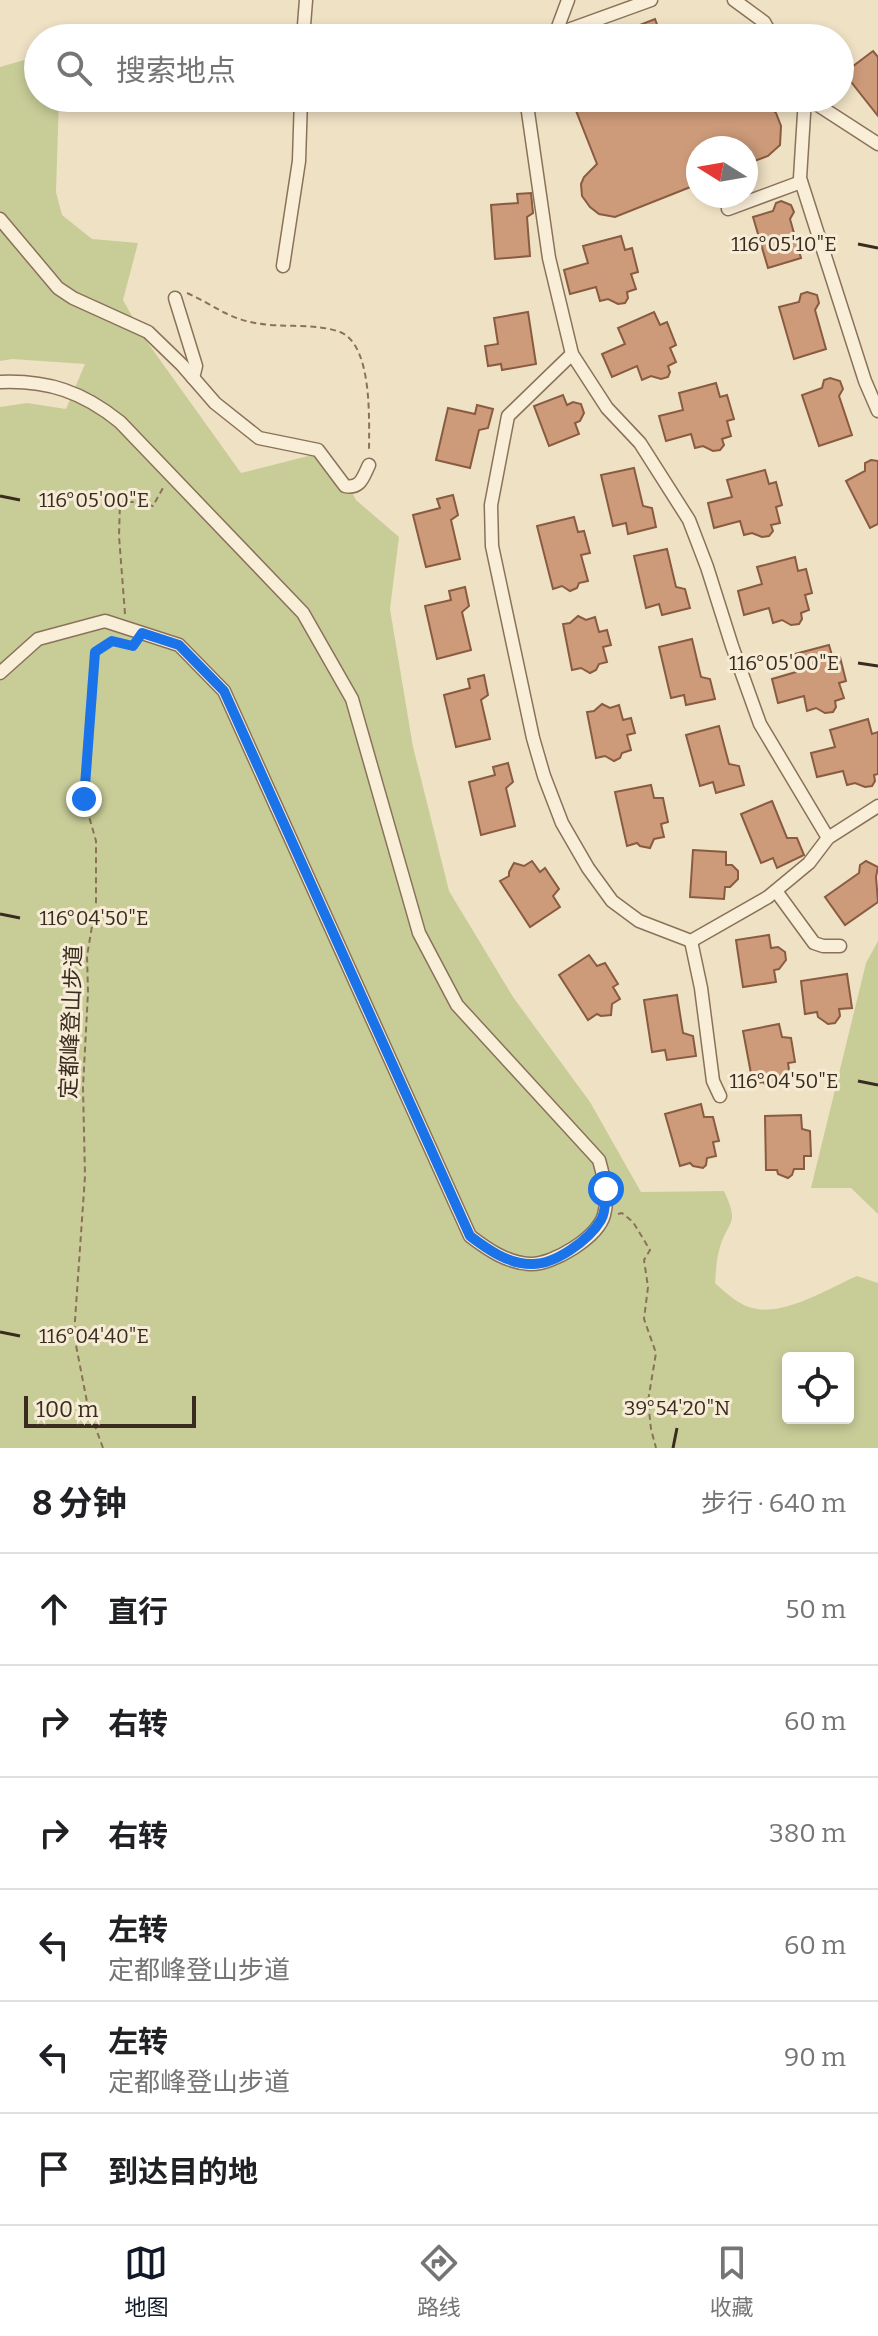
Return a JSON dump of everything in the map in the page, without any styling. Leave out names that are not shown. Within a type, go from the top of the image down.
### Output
[{"type":"street","points":[[304,24],[306,0]]},
{"type":"street","points":[[559,24],[568,0]]},
{"type":"street","points":[[587,24],[651,0]]},
{"type":"street","points":[[734,0],[765,24]]},
{"type":"street","points":[[283,266],[299,161],[301,112]]},
{"type":"street","points":[[528,112],[549,258],[572,354],[607,408],[640,443],[689,520],[760,724],[828,838]]},
{"type":"street","points":[[805,112],[801,182],[865,381],[878,411]]},
{"type":"street","points":[[828,112],[878,144]]},
{"type":"street","points":[[728,209],[801,182]]},
{"type":"street","points":[[0,219],[58,288],[148,332],[215,403],[259,438],[318,450],[345,486],[353,488],[360,484],[369,465]]},
{"type":"street","points":[[175,298],[196,366],[193,378]]},
{"type":"street","points":[[572,354],[508,416],[491,505],[492,546],[533,738],[562,823],[612,901],[639,921],[691,941]]},
{"type":"street","points":[[0,382],[36,384],[68,391],[89,400],[120,422],[303,613],[352,699],[419,933],[457,1005],[599,1160],[606,1189],[603,1217],[583,1242],[559,1256],[532,1265],[491,1251],[470,1236],[224,691],[179,645],[105,621],[38,639],[0,673]]},
{"type":"street","points":[[691,941],[776,891],[809,863],[828,838],[878,806]]},
{"type":"street","points":[[776,891],[814,943],[840,946]]},
{"type":"street","points":[[691,941],[701,988],[713,1081],[720,1096]]},
{"type":"path","points":[[175,298],[180,292],[186,293],[232,317],[257,323],[330,330],[342,333],[354,342],[364,364],[369,465]]},
{"type":"path","points":[[124,627],[120,502],[153,506],[170,474]]},
{"type":"path","name":"定都峰登山步道","points":[[103,1448],[88,1407],[74,1335],[85,1176],[83,1087],[87,956],[96,902],[96,841],[84,799],[95,652],[112,641],[133,646],[142,633]]},
{"type":"path","points":[[603,1217],[622,1213],[633,1222],[650,1250],[644,1260],[648,1287],[644,1319],[656,1353],[648,1401],[656,1448]]},
{"type":"green space","points":[[24,60],[24,112],[59,112],[56,192],[62,215],[92,239],[138,243],[123,300],[145,339],[241,473],[324,452],[336,463],[356,500],[399,537],[390,609],[413,747],[449,891],[513,997],[590,1102],[641,1192],[724,1191],[732,1217],[719,1251],[715,1283],[745,1306],[769,1310],[782,1308],[857,1276],[878,1283],[878,1448],[0,1448],[0,407],[27,403],[66,409],[85,364],[12,359],[0,361],[0,67]]},
{"type":"green space","points":[[878,941],[878,1214],[851,1188],[811,1188],[866,963]]},
{"type":"building","points":[[873,51],[878,57],[878,116],[854,86],[854,65]]},
{"type":"building","points":[[577,112],[775,112],[781,126],[780,145],[768,156],[758,160],[758,136],[686,136],[686,189],[615,217],[599,214],[590,207],[582,196],[584,177],[597,164]]},
{"type":"building","points":[[531,193],[533,213],[527,217],[530,256],[495,259],[491,205],[518,203],[517,194]]},
{"type":"building","points":[[781,201],[791,205],[794,212],[790,219],[801,258],[768,268],[753,217],[773,211],[776,203]]},
{"type":"building","points":[[621,236],[625,250],[632,248],[638,272],[631,274],[636,289],[627,292],[625,303],[618,304],[608,299],[600,301],[596,287],[570,294],[564,270],[588,263],[583,246]]},
{"type":"building","points":[[801,294],[817,295],[819,303],[815,310],[826,349],[794,359],[779,307],[799,302]]},
{"type":"building","points":[[528,312],[536,364],[502,370],[501,364],[488,366],[485,346],[498,344],[494,318]]},
{"type":"building","points":[[654,312],[660,325],[667,322],[676,345],[670,348],[676,362],[668,366],[668,377],[661,379],[651,376],[642,380],[637,366],[612,377],[602,354],[625,344],[618,328]]},
{"type":"building","points":[[824,380],[840,381],[843,389],[839,396],[852,435],[819,446],[802,395],[822,388]]},
{"type":"building","points":[[716,383],[720,397],[727,395],[734,419],[727,421],[731,436],[722,439],[724,445],[720,450],[713,451],[703,446],[695,448],[691,434],[666,441],[659,416],[683,410],[679,393]]},
{"type":"building","points":[[563,395],[567,405],[573,402],[581,404],[584,413],[575,423],[579,434],[549,446],[534,406]]},
{"type":"building","points":[[477,405],[493,409],[488,428],[479,430],[470,468],[436,460],[448,408],[475,414]]},
{"type":"building","points":[[878,461],[878,524],[870,528],[846,481],[865,471],[865,463]]},
{"type":"building","points":[[634,468],[643,506],[652,508],[656,527],[628,534],[626,523],[613,526],[601,475]]},
{"type":"building","points":[[765,470],[769,484],[776,482],[782,505],[776,507],[780,523],[771,525],[773,531],[769,536],[744,535],[740,521],[714,528],[708,503],[732,497],[727,480]]},
{"type":"building","points":[[453,495],[458,515],[451,520],[460,559],[426,567],[413,515],[440,508],[437,499]]},
{"type":"building","points":[[574,517],[578,532],[584,531],[590,553],[581,555],[588,581],[579,583],[577,588],[570,591],[562,586],[553,589],[537,526]]},
{"type":"building","points":[[667,549],[676,587],[685,589],[690,608],[662,615],[659,604],[646,608],[634,556]]},
{"type":"building","points":[[795,557],[798,571],[806,569],[812,593],[805,595],[809,610],[801,613],[799,624],[791,625],[782,620],[773,623],[769,608],[744,615],[738,591],[762,584],[757,567]]},
{"type":"building","points":[[465,587],[469,606],[462,612],[471,650],[437,659],[425,606],[451,600],[449,591]]},
{"type":"building","points":[[578,616],[586,620],[595,617],[599,632],[607,630],[611,645],[603,647],[607,662],[599,664],[590,673],[581,668],[572,670],[563,624],[570,623]]},
{"type":"building","points":[[692,639],[701,677],[710,679],[715,699],[686,705],[684,695],[671,698],[659,647]]},
{"type":"building","points":[[829,645],[833,659],[840,657],[846,681],[839,683],[844,698],[835,701],[833,712],[825,713],[816,708],[807,711],[804,696],[778,703],[772,679],[796,672],[791,655]]},
{"type":"building","points":[[484,675],[488,695],[481,700],[490,739],[456,747],[444,695],[470,688],[468,679]]},
{"type":"building","points":[[602,704],[610,708],[619,705],[623,720],[631,718],[635,733],[627,735],[631,750],[614,761],[605,756],[596,758],[587,712],[594,711]]},
{"type":"building","points":[[868,719],[872,734],[878,732],[878,774],[874,775],[872,786],[847,785],[843,771],[817,777],[811,753],[835,747],[830,730]]},
{"type":"building","points":[[719,726],[729,764],[739,766],[744,785],[716,793],[713,782],[700,786],[686,735]]},
{"type":"building","points":[[508,763],[513,782],[506,788],[515,826],[481,835],[469,782],[495,775],[493,767]]},
{"type":"building","points":[[651,785],[654,798],[663,798],[668,822],[661,824],[664,837],[654,839],[650,848],[637,843],[627,846],[615,792]]},
{"type":"building","points":[[772,801],[787,838],[797,838],[804,855],[777,868],[773,858],[761,863],[741,814]]},
{"type":"building","points":[[693,850],[726,852],[726,865],[732,865],[738,871],[738,879],[730,887],[725,887],[724,899],[690,897]]},
{"type":"building","points":[[532,861],[540,872],[545,868],[559,889],[553,896],[560,907],[530,927],[500,881],[509,876],[514,863],[524,866]]},
{"type":"building","points":[[866,861],[878,867],[878,902],[845,925],[825,897],[859,873],[860,865]]},
{"type":"building","points":[[769,935],[771,948],[778,947],[785,952],[786,960],[779,969],[774,970],[776,982],[743,987],[736,940]]},
{"type":"building","points":[[589,955],[597,966],[605,963],[618,984],[613,987],[620,999],[612,1004],[611,1015],[597,1014],[588,1020],[559,975]]},
{"type":"building","points":[[847,974],[852,1008],[839,1009],[840,1016],[835,1023],[828,1024],[818,1017],[817,1012],[805,1014],[801,981]]},
{"type":"building","points":[[677,995],[683,1033],[693,1036],[696,1056],[667,1060],[665,1050],[652,1052],[644,1000]]},
{"type":"building","points":[[779,1024],[782,1037],[791,1038],[795,1062],[788,1063],[790,1077],[781,1079],[776,1088],[763,1082],[753,1084],[743,1031]]},
{"type":"building","points":[[701,1104],[704,1117],[713,1117],[719,1141],[713,1142],[716,1156],[707,1158],[703,1168],[690,1163],[680,1166],[665,1114]]},
{"type":"building","points":[[801,1115],[802,1129],[810,1131],[811,1156],[804,1156],[804,1169],[794,1169],[788,1178],[778,1174],[777,1170],[766,1170],[765,1116]]},
{"type":"route","points":[[84,799],[95,652],[112,641],[133,646],[142,633],[179,645],[224,691],[470,1236],[491,1251],[532,1265],[559,1256],[583,1242],[603,1217],[606,1189]]}]
